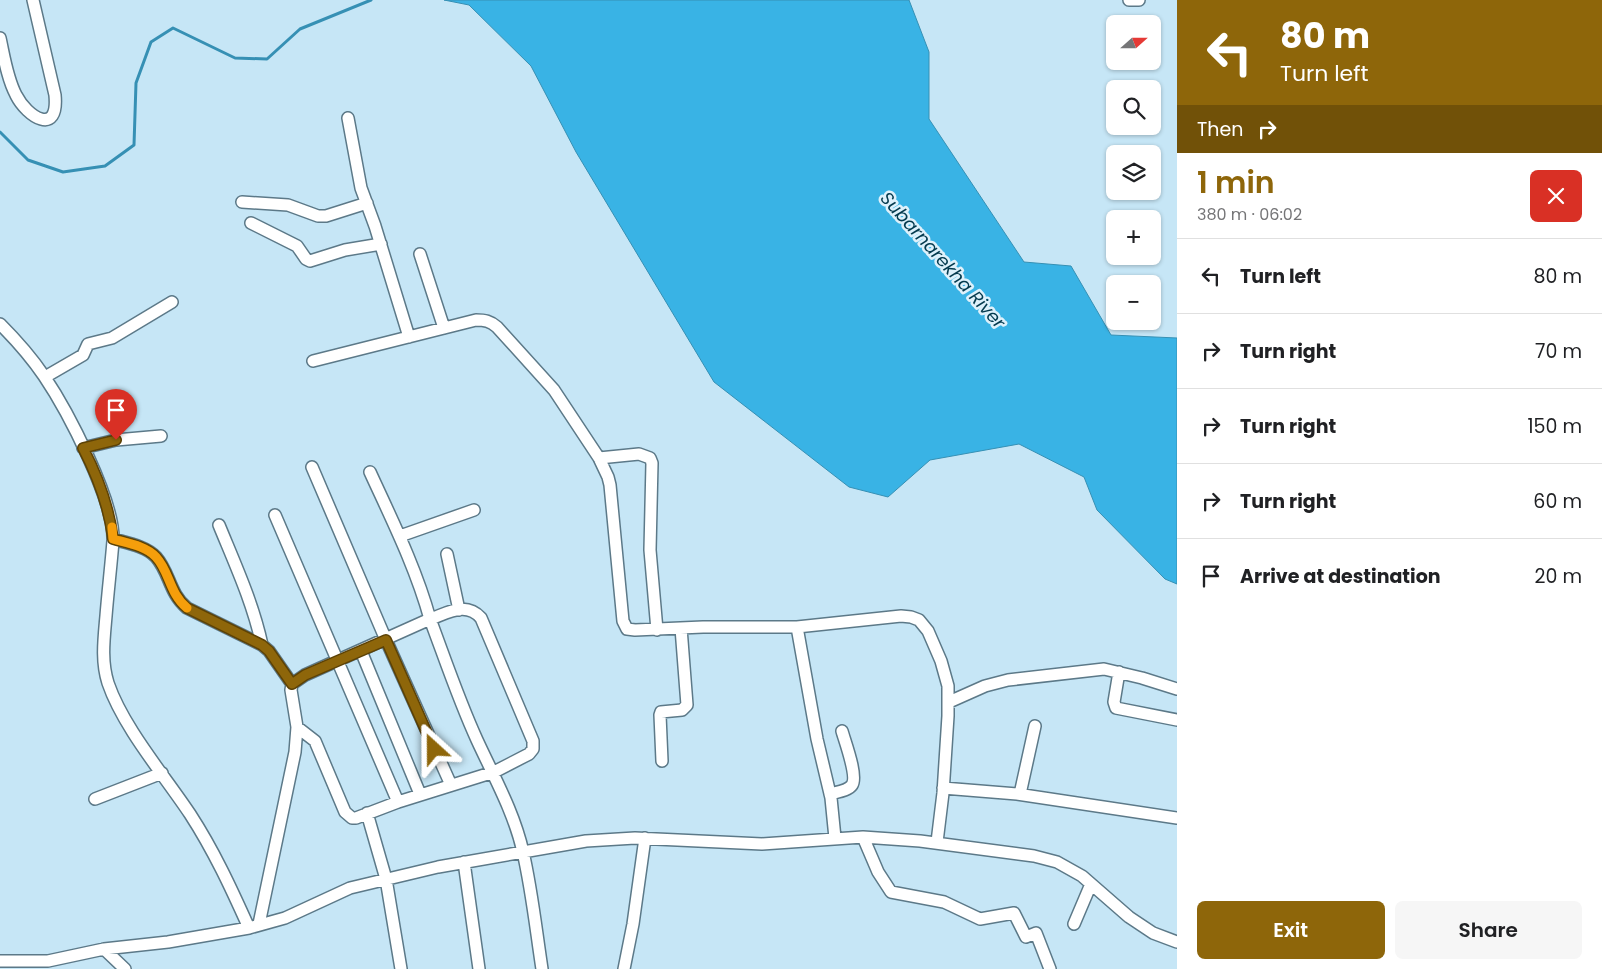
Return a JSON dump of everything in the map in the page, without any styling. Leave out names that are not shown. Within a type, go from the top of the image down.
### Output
[{"type":"street","points":[[0,38],[10,82],[15,94],[24,107],[37,119],[48,119],[54,114],[56,108],[55,95],[33,0]]},
{"type":"street","points":[[1129,0],[1140,0]]},
{"type":"street","points":[[348,118],[358,176],[409,337]]},
{"type":"street","points":[[242,202],[288,205],[318,216],[326,216],[367,203]]},
{"type":"street","points":[[251,223],[297,246],[306,259],[310,260],[345,250],[381,244]]},
{"type":"street","points":[[420,254],[444,328]]},
{"type":"street","points":[[45,377],[81,356],[88,344],[112,338],[172,302]]},
{"type":"street","points":[[313,361],[476,320],[491,322],[497,327],[554,390],[599,458],[608,477],[625,626],[631,630],[797,626],[901,616],[911,616],[920,620],[931,636],[942,661],[948,686],[943,788],[936,842]]},
{"type":"street","points":[[0,324],[19,344],[45,377],[83,448],[104,496],[110,517],[113,539],[103,650],[104,668],[114,698],[128,723],[215,854],[254,926]]},
{"type":"street","points":[[83,448],[116,440],[161,436]]},
{"type":"street","points":[[599,458],[639,454],[650,458],[652,464],[650,550],[657,630]]},
{"type":"street","points":[[312,467],[451,785]]},
{"type":"street","points":[[370,472],[400,536],[423,595],[430,620],[477,739],[502,789],[523,851],[542,969]]},
{"type":"street","points":[[400,536],[474,510]]},
{"type":"street","points":[[275,516],[398,802]]},
{"type":"street","points":[[219,525],[251,604],[258,624],[262,645]]},
{"type":"street","points":[[113,539],[144,549],[156,557],[180,602],[187,608],[262,645],[269,651],[292,684],[291,690],[297,727],[295,752],[254,926]]},
{"type":"street","points":[[447,554],[459,610]]},
{"type":"street","points":[[292,684],[305,675],[430,620],[459,610],[471,610],[481,618],[532,741],[533,749],[529,754],[494,772],[420,794],[352,818],[347,815],[315,741],[297,727]]},
{"type":"street","points":[[797,626],[817,738],[830,794],[835,838]]},
{"type":"street","points":[[662,761],[661,712],[682,710],[687,705],[681,628]]},
{"type":"street","points":[[361,650],[420,794]]},
{"type":"street","points":[[948,702],[985,686],[1008,680],[1104,669],[1177,690]]},
{"type":"street","points":[[1119,672],[1114,702],[1116,708],[1177,720]]},
{"type":"street","points":[[1020,794],[1035,726]]},
{"type":"street","points":[[830,794],[849,787],[853,779],[842,731]]},
{"type":"street","points":[[95,799],[162,773]]},
{"type":"street","points":[[943,788],[1020,794],[1177,818]]},
{"type":"street","points":[[367,813],[386,879],[402,969]]},
{"type":"street","points":[[863,837],[878,872],[891,892],[944,902],[980,919],[1014,914],[1026,937],[1036,934],[1050,969]]},
{"type":"street","points":[[0,961],[48,961],[104,949],[168,942],[254,926],[284,918],[350,888],[386,879],[523,851],[586,842],[645,838],[762,844],[863,837],[936,842],[1034,856],[1057,862],[1082,876],[1129,917],[1153,933],[1177,942]]},
{"type":"street","points":[[624,969],[633,924],[645,838]]},
{"type":"street","points":[[464,862],[479,969]]},
{"type":"street","points":[[1074,924],[1091,884]]},
{"type":"street","points":[[104,949],[125,969]]},
{"type":"street","points":[[2,969],[20,962]]},
{"type":"water","name":"Subarnarekha River","points":[[444,0],[909,0],[929,52],[929,119],[1024,262],[1071,266],[1106,326],[1106,330],[1111,335],[1177,338],[1177,584],[1165,579],[1097,510],[1084,477],[1019,444],[930,460],[888,497],[849,487],[714,382],[576,152],[531,66],[469,5]]},
{"type":"waterway","points":[[0,132],[28,160],[63,172],[105,166],[134,145],[136,83],[151,42],[173,28],[235,58],[267,59],[300,29],[371,0]]},
{"type":"slow traffic","points":[[112,527],[113,539],[144,549],[156,557],[175,595],[187,608]]},
{"type":"route","points":[[116,440],[83,448],[104,496],[110,517],[113,539],[144,549],[156,557],[180,602],[187,608],[262,645],[276,660],[292,684],[305,675],[386,640],[434,749]]}]
